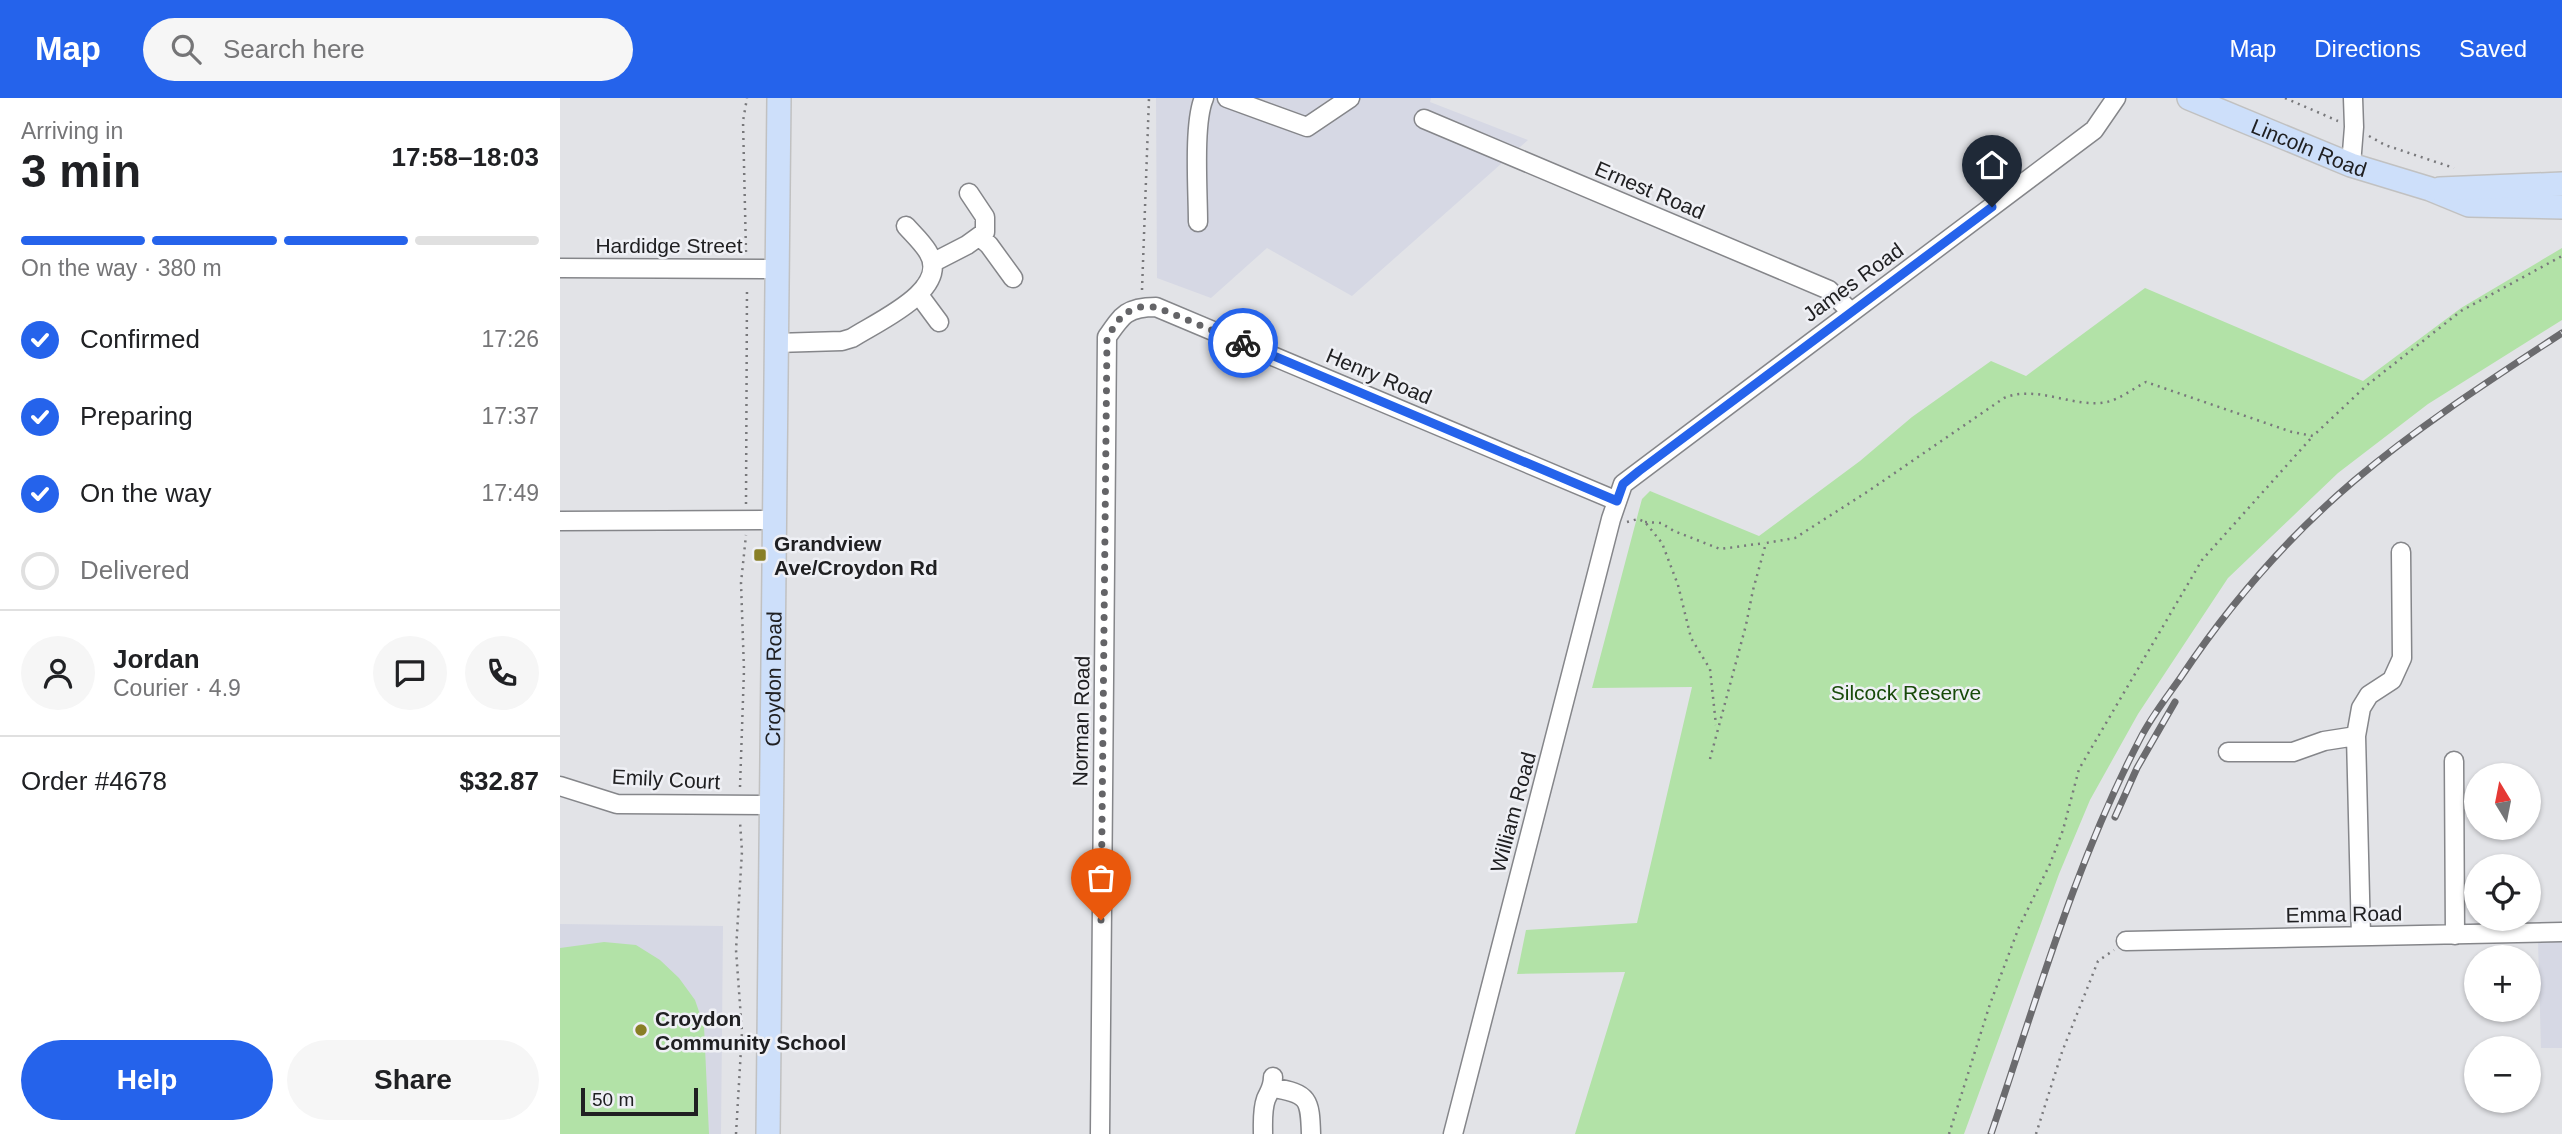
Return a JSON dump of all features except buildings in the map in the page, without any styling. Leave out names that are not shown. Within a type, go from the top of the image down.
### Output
[{"type":"main road","name":"Croydon Road","points":[[768,1134],[779,98]]},
{"type":"main road","name":"Lincoln Road","points":[[2189,98],[2351,165],[2430,189],[2469,205],[2562,207]]},
{"type":"main road","name":"Lincoln Road","points":[[2430,189],[2562,184]]},
{"type":"street","points":[[1198,222],[1199,125],[1204,98]]},
{"type":"street","points":[[1227,98],[1307,127],[1350,98]]},
{"type":"street","name":"James Road","points":[[1617,501],[1623,484],[1639,471],[2094,130],[2116,98]]},
{"type":"street","points":[[2351,165],[2353,98]]},
{"type":"street","name":"Ernest Road","points":[[1424,119],[1829,290],[1851,312]]},
{"type":"street","points":[[932,262],[985,232],[985,217],[969,193]]},
{"type":"street","points":[[776,343],[842,341],[852,338],[919,295],[929,282],[932,262],[929,253],[906,226]]},
{"type":"street","points":[[980,237],[1013,278]]},
{"type":"street","name":"Hardidge Street","points":[[560,268],[777,270]]},
{"type":"street","points":[[919,295],[939,322]]},
{"type":"street","name":"Norman Road","points":[[1100,1134],[1107,337],[1123,314],[1140,307]]},
{"type":"street","name":"Henry Road","points":[[1140,307],[1156,307],[1617,501]]},
{"type":"street","name":"William Road","points":[[1453,1134],[1617,501]]},
{"type":"street","points":[[560,521],[775,520]]},
{"type":"street","points":[[2361,936],[2356,736],[2361,708],[2369,695],[2392,680],[2402,657],[2402,552]]},
{"type":"street","points":[[2228,752],[2293,752],[2324,741],[2356,736]]},
{"type":"street","points":[[2454,761],[2455,934]]},
{"type":"street","name":"Emily Court","points":[[560,786],[617,804],[771,805]]},
{"type":"street","name":"Emma Road","points":[[2126,941],[2562,932]]},
{"type":"street","points":[[1263,1134],[1263,1114],[1273,1082],[1305,1098],[1310,1106],[1311,1134]]},
{"type":"path","points":[[736,1134],[742,1032],[736,950],[742,852],[740,805],[744,670],[741,583],[747,520],[747,269],[743,144],[747,98]]},
{"type":"path","points":[[1140,307],[1144,268],[1149,98]]},
{"type":"path","points":[[2285,98],[2354,127],[2385,145],[2460,170]]},
{"type":"path","points":[[1949,1134],[1990,1004],[2019,927],[2054,852],[2079,769],[2202,560],[2313,436],[2366,386],[2461,311],[2562,256]]},
{"type":"path","points":[[1611,519],[1626,522],[1638,519],[1661,523],[1720,549],[1795,538],[1867,492],[1984,410],[2013,394],[2108,402],[2147,382],[2292,432],[2313,436]]},
{"type":"path","points":[[1645,522],[1662,543],[1678,586],[1690,638],[1710,669],[1717,728]]},
{"type":"path","points":[[1710,759],[1766,543]]},
{"type":"path","points":[[2036,1134],[2062,1052],[2098,961],[2126,941]]},
{"type":"shaded area","points":[[1156,98],[1431,98],[1430,102],[1528,140],[1352,296],[1267,248],[1211,298],[1157,278]]},
{"type":"shaded area","name":"Croydon Community School","points":[[560,924],[723,926],[721,1134],[560,1134]]},
{"type":"shaded area","points":[[2538,941],[2562,941],[2562,1048],[2541,1048],[2541,945],[2538,945]]},
{"type":"green space","name":"Silcock Reserve","points":[[2562,248],[2562,320],[2428,404],[2338,473],[2228,578],[2138,714],[2090,800],[2059,874],[1964,1134],[1575,1134],[1625,972],[1517,974],[1526,930],[1637,923],[1692,687],[1592,688],[1642,499],[1650,491],[1759,536],[1860,461],[1912,417],[1991,361],[2026,376],[2145,288],[2363,381],[2461,308]]},
{"type":"green space","name":"Croydon Community School","points":[[604,942],[636,945],[660,960],[679,978],[695,1000],[704,1026],[709,1134],[560,1134],[560,948]]},
{"type":"railway","points":[[1991,1134],[2076,884],[2117,786],[2159,707],[2240,598],[2307,524],[2355,480],[2431,421],[2562,333]]},
{"type":"railway","points":[[2115,817],[2137,768],[2175,702]]},
{"type":"way so far","points":[[1101,920],[1107,337],[1123,314],[1140,307],[1156,307],[1243,343]]},
{"type":"place","name":"Grandview Ave/Croydon Rd","points":[[760,555]]},
{"type":"place","name":"Croydon Community School","points":[[641,1030]]},
{"type":"route","points":[[1243,343],[1617,501],[1623,484],[1639,471],[1992,207]]}]
